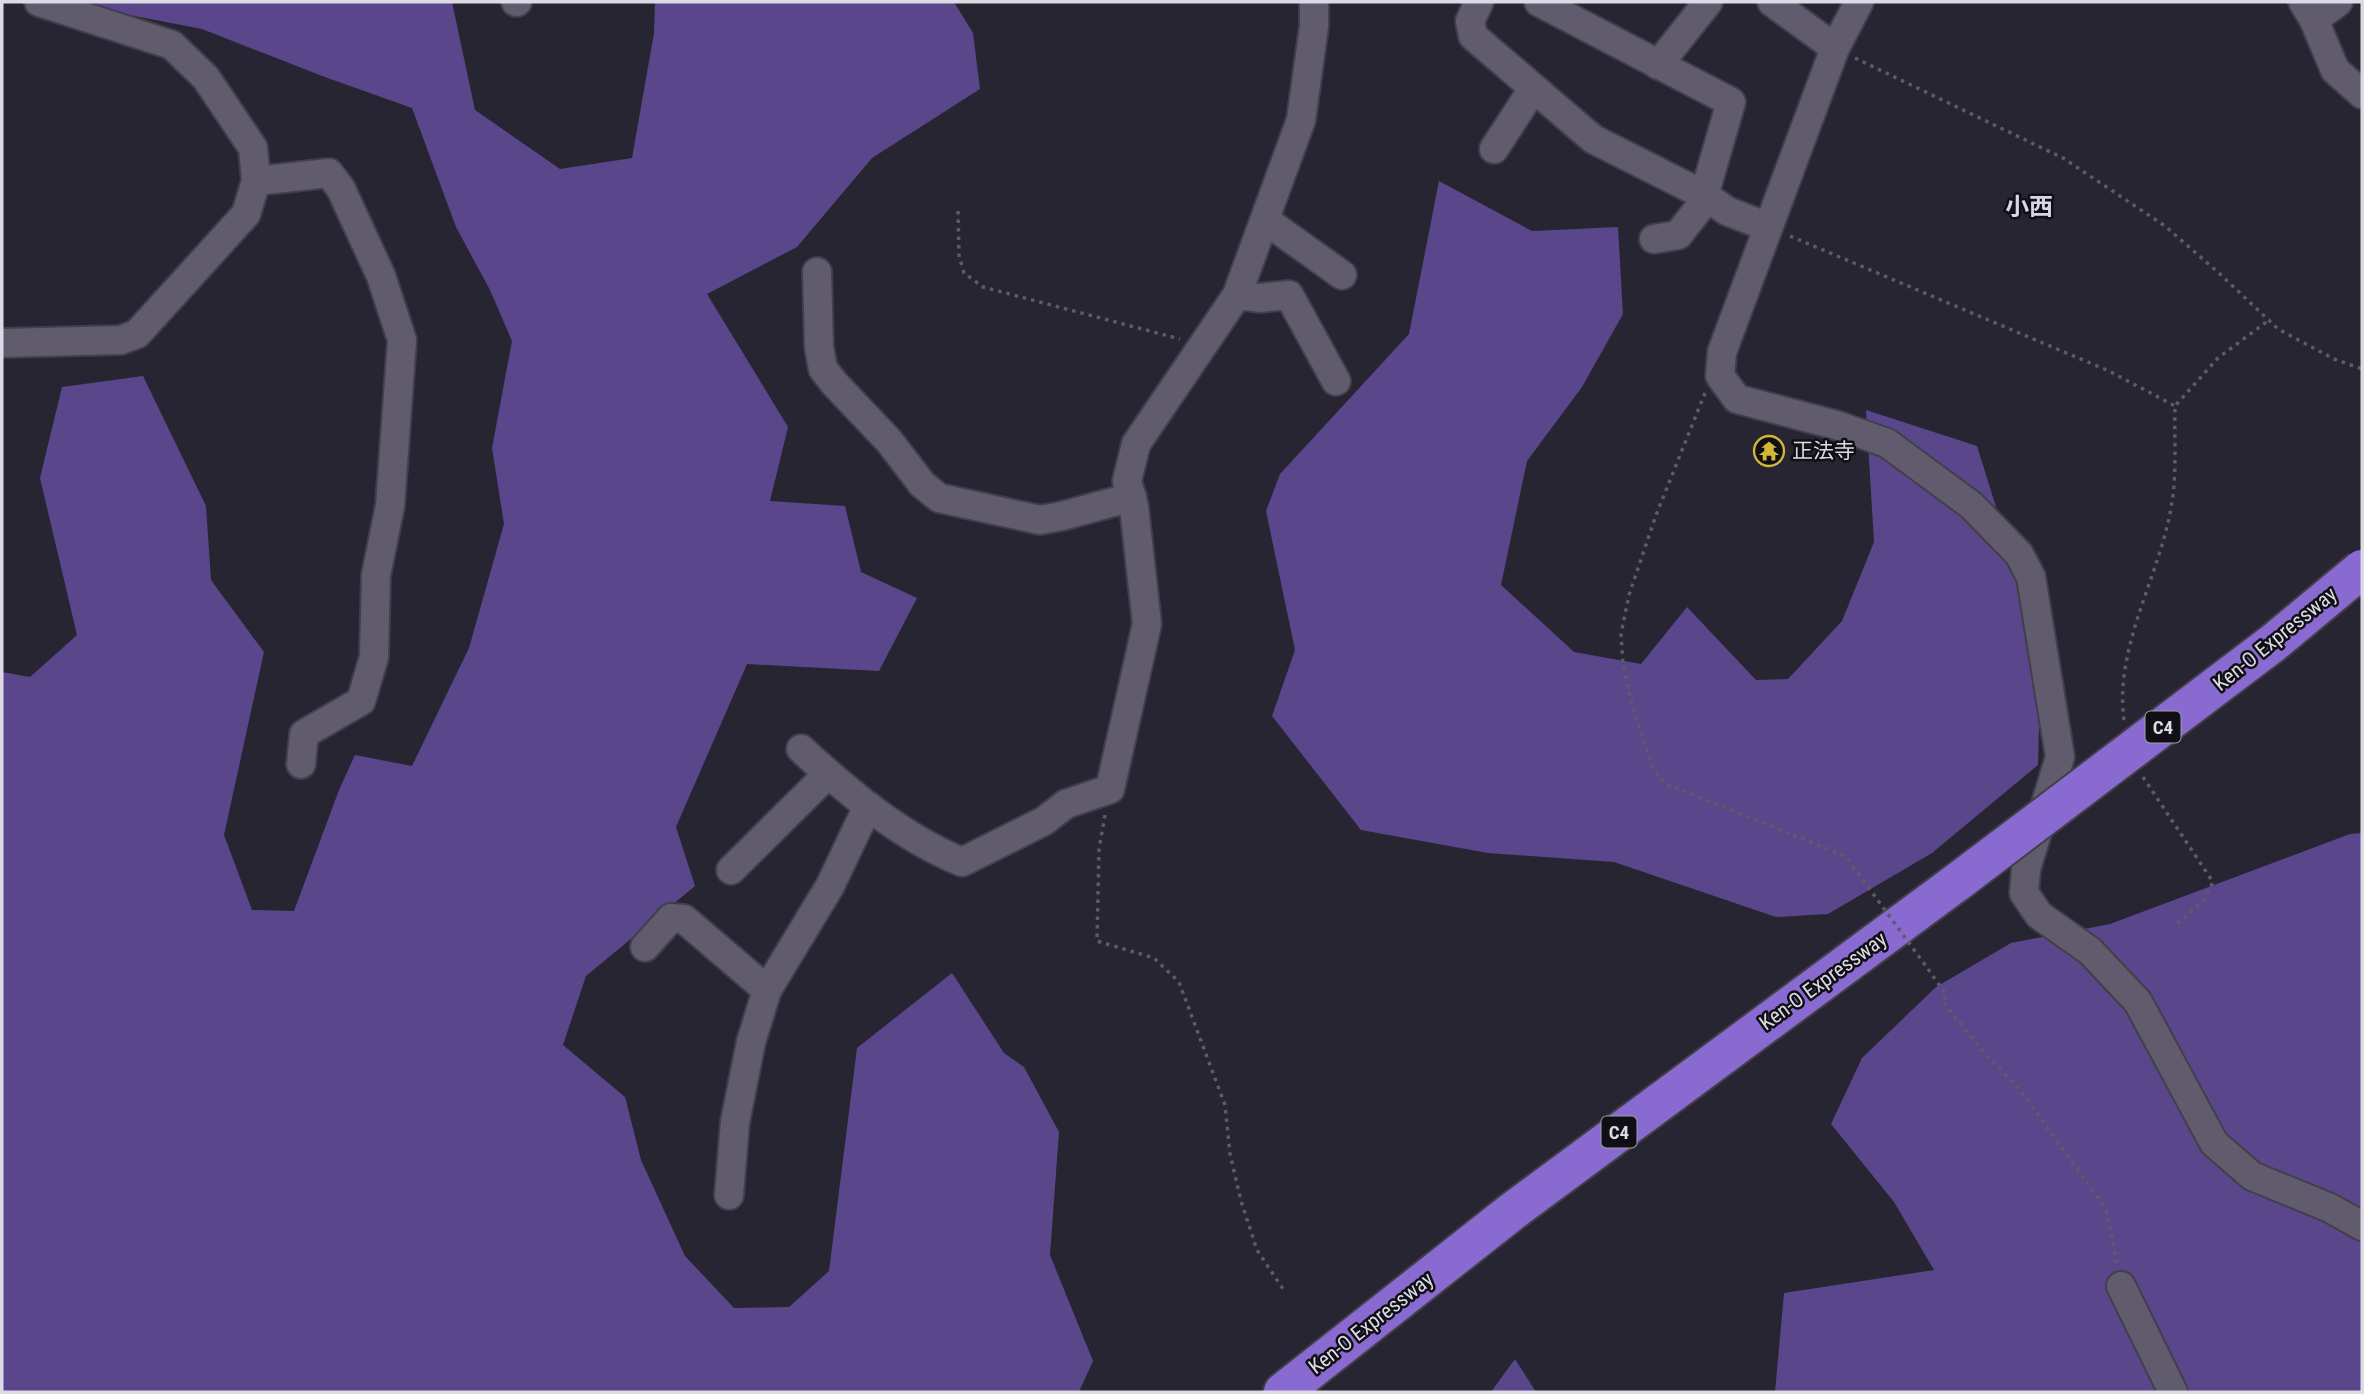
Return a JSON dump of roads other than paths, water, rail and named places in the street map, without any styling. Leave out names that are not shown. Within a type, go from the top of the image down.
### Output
[{"type":"highway","name":"Ken-O Expressway","points":[[1283,1392],[1514,1210],[1960,880],[2273,643],[2362,569]]},
{"type":"street","points":[[2,343],[121,340],[137,334],[246,214],[256,181],[253,148],[206,78],[172,45],[39,2]]},
{"type":"street","points":[[801,749],[868,806],[942,854],[962,863],[1044,821],[1066,803],[1110,789],[1147,624],[1135,507],[1127,481],[1136,444],[1237,295],[1301,120],[1314,26],[1314,2]]},
{"type":"street","points":[[1479,2],[1470,21],[1473,36],[1593,139],[1704,195],[1727,211],[1768,227]]},
{"type":"street","points":[[1539,2],[1731,102],[1701,206],[1678,235],[1654,239]]},
{"type":"street","points":[[1658,65],[1708,2]]},
{"type":"street","points":[[1772,2],[1835,48]]},
{"type":"street","points":[[1859,2],[1835,48],[1721,352],[1720,376],[1737,399],[1836,425],[1887,443],[1971,505],[2018,554],[2031,578],[2060,757],[2026,869],[2024,893],[2039,915],[2090,951],[2138,1002],[2214,1143],[2252,1176],[2330,1208],[2362,1226]]},
{"type":"street","points":[[2338,2],[2308,11],[2335,70],[2362,94]]},
{"type":"street","points":[[1494,149],[1533,89]]},
{"type":"street","points":[[256,181],[329,173],[341,189],[381,276],[402,340],[390,506],[376,575],[374,657],[361,701],[304,734],[301,764]]},
{"type":"street","points":[[1265,220],[1342,275]]},
{"type":"street","points":[[817,272],[819,347],[823,369],[889,441],[922,484],[939,498],[1040,520],[1132,497]]},
{"type":"street","points":[[1237,295],[1259,298],[1289,295],[1336,381]]},
{"type":"street","points":[[731,870],[828,774]]},
{"type":"street","points":[[729,1195],[735,1122],[751,1042],[767,990],[830,886],[868,806]]},
{"type":"street","points":[[645,947],[671,918],[684,919],[767,990]]},
{"type":"street","points":[[2121,1286],[2173,1392]]},
{"type":"place","name":"正法寺","points":[[1769,451]]},
{"type":"district","name":"小西","points":[[2029,207]]}]
